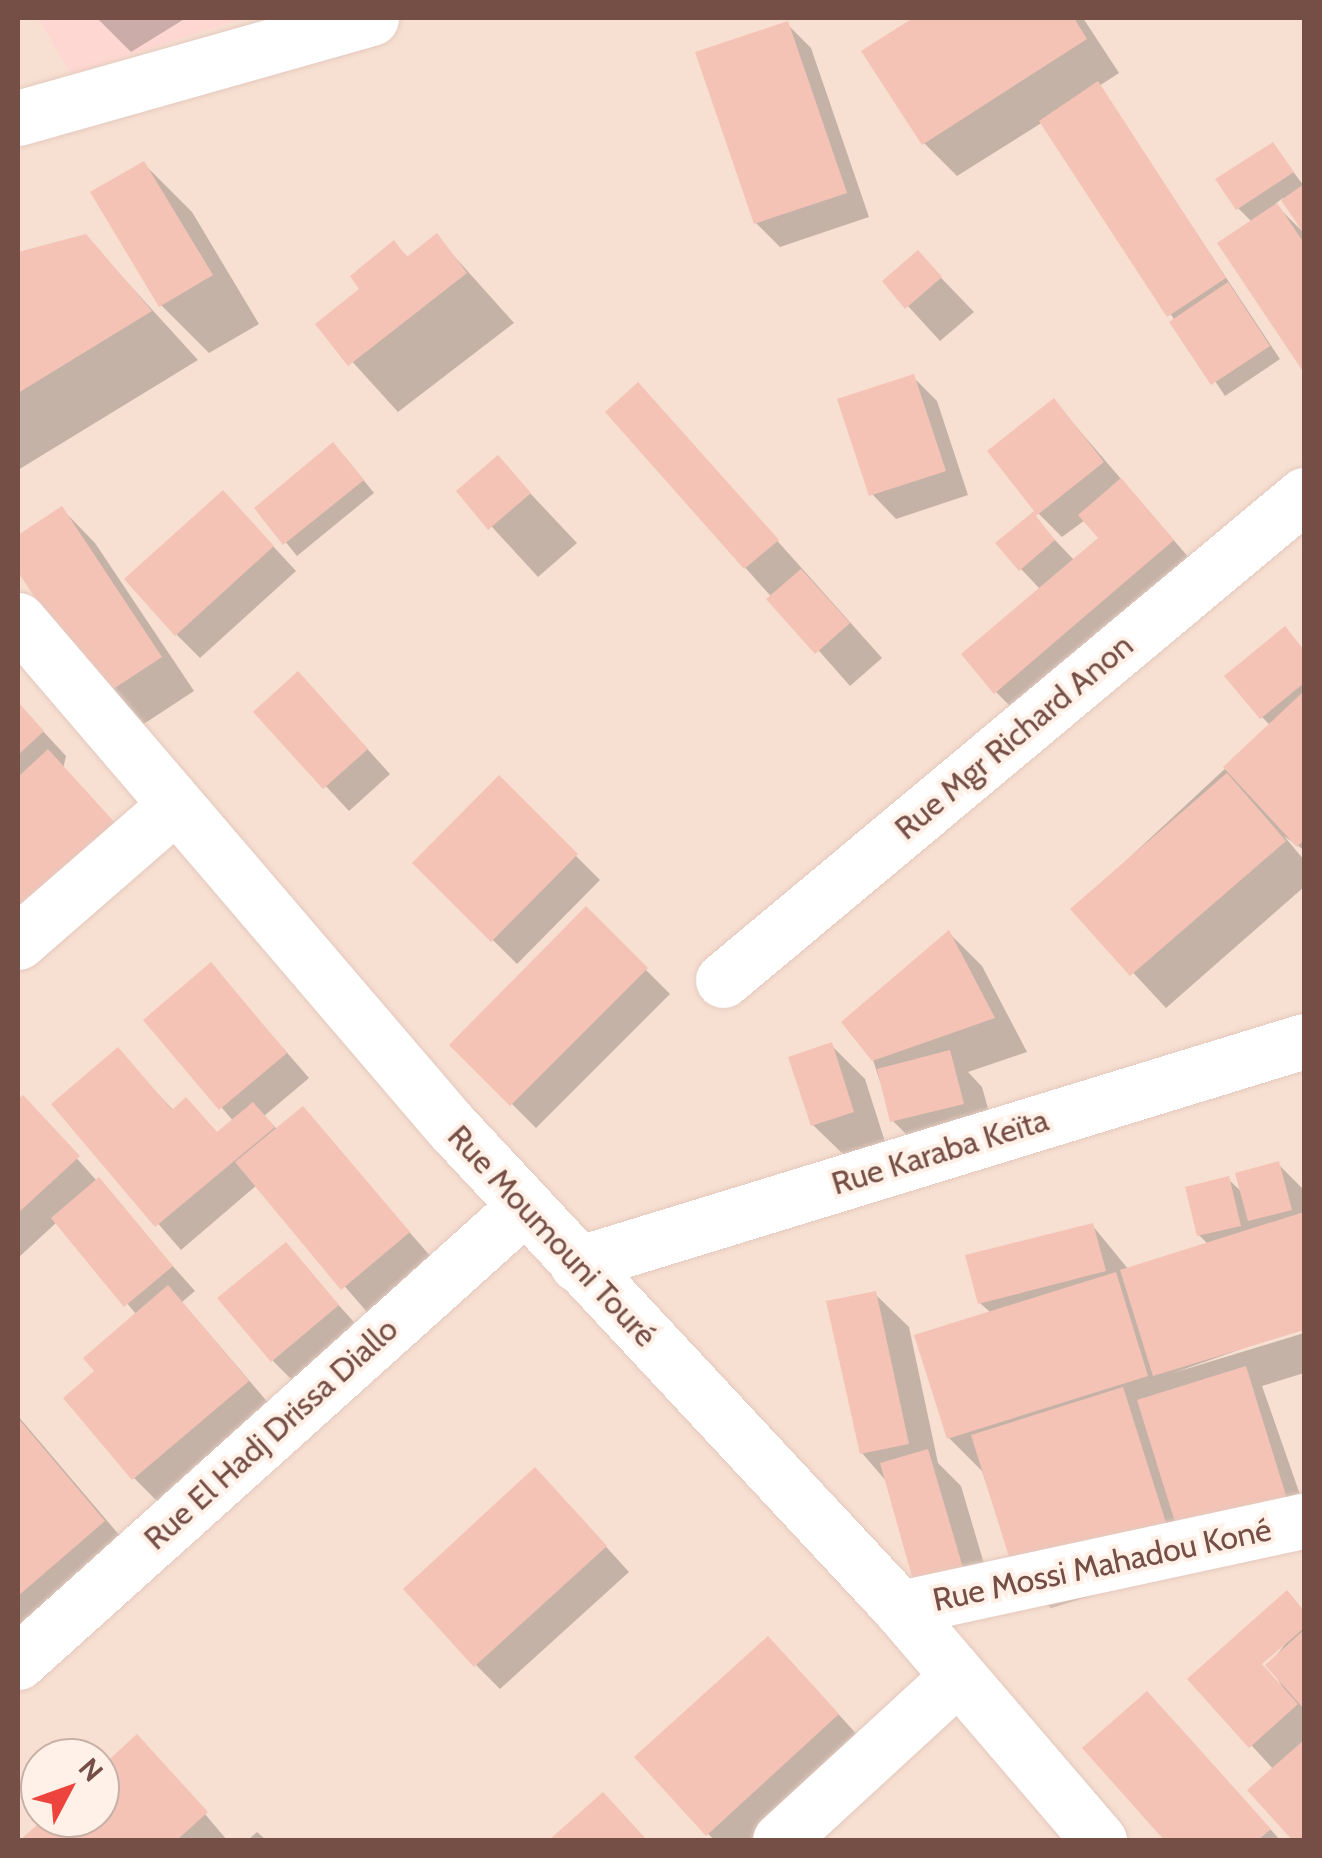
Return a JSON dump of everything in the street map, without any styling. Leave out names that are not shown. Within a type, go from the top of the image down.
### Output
[{"type":"street","points":[[18,118],[371,18]]},
{"type":"street","name":"Rue Mgr Richard Anon","points":[[723,980],[1304,495]]},
{"type":"street","name":"Rue Moumouni Touré","points":[[18,620],[171,810],[576,1264],[900,1608],[954,1680],[1099,1840]]},
{"type":"street","points":[[18,942],[171,810]]},
{"type":"street","name":"Rue Karaba Keïta","points":[[576,1264],[1304,1041]]},
{"type":"street","name":"Rue El Hadj Drissa Diallo","points":[[18,1662],[524,1207]]},
{"type":"street","name":"Rue Mossi Mahadou Koné","points":[[900,1608],[1304,1521]]},
{"type":"street","points":[[780,1840],[954,1680]]},
{"type":"shaded area","points":[[18,18],[1304,18],[1304,1840],[18,1840]]},
{"type":"shaded area","points":[[38,18],[245,18],[71,74]]},
{"type":"building","points":[[913,18],[1074,18],[1087,39],[922,145],[861,51]]},
{"type":"building","points":[[788,21],[847,193],[754,224],[695,52]]},
{"type":"building","points":[[1098,81],[1226,278],[1167,317],[1039,121]]},
{"type":"building","points":[[1273,142],[1294,172],[1236,210],[1215,179]]},
{"type":"building","points":[[144,161],[213,275],[159,307],[90,192]]},
{"type":"building","points":[[1304,184],[1304,234],[1281,200]]},
{"type":"building","points":[[1277,203],[1304,243],[1304,373],[1217,243]]},
{"type":"building","points":[[437,233],[467,273],[348,366],[315,324],[359,289],[350,276],[394,240],[407,257]]},
{"type":"building","points":[[86,234],[152,311],[18,393],[18,252]]},
{"type":"building","points":[[918,250],[942,277],[905,309],[882,281]]},
{"type":"building","points":[[1228,282],[1270,346],[1211,385],[1169,322]]},
{"type":"building","points":[[914,374],[946,471],[869,496],[837,399]]},
{"type":"building","points":[[638,382],[779,540],[744,569],[605,412]]},
{"type":"building","points":[[1054,398],[1104,462],[1036,516],[1055,540],[1019,571],[995,543],[1034,511],[987,451]]},
{"type":"building","points":[[333,442],[364,480],[283,545],[254,508]]},
{"type":"building","points":[[498,455],[531,493],[488,530],[456,491]]},
{"type":"building","points":[[1121,478],[1174,540],[994,694],[961,654],[1098,538],[1078,515]]},
{"type":"building","points":[[223,490],[274,546],[175,636],[124,579]]},
{"type":"building","points":[[62,506],[162,657],[101,697],[18,572],[18,535]]},
{"type":"building","points":[[801,569],[850,623],[815,654],[766,599]]},
{"type":"building","points":[[1285,626],[1304,650],[1304,683],[1260,719],[1224,676]]},
{"type":"building","points":[[298,671],[368,749],[323,789],[253,712]]},
{"type":"building","points":[[1304,691],[1304,840],[1297,847],[1223,767]]},
{"type":"building","points":[[18,702],[44,731],[18,755]]},
{"type":"building","points":[[48,749],[117,825],[18,917],[18,777]]},
{"type":"building","points":[[1227,773],[1286,841],[1130,976],[1070,909]]},
{"type":"building","points":[[499,775],[578,854],[491,942],[412,863]]},
{"type":"building","points":[[586,906],[648,968],[510,1106],[449,1045]]},
{"type":"building","points":[[949,930],[995,1018],[872,1061],[841,1022]]},
{"type":"building","points":[[211,962],[287,1053],[219,1110],[143,1020]]},
{"type":"building","points":[[832,1042],[854,1112],[811,1126],[788,1057]]},
{"type":"building","points":[[118,1047],[172,1110],[186,1097],[217,1132],[253,1102],[275,1127],[155,1227],[51,1104]]},
{"type":"building","points":[[950,1050],[964,1104],[890,1122],[877,1069]]},
{"type":"building","points":[[23,1095],[80,1156],[18,1213],[18,1100]]},
{"type":"building","points":[[303,1106],[410,1232],[341,1290],[235,1162]]},
{"type":"building","points":[[1279,1161],[1292,1210],[1248,1221],[1235,1173]]},
{"type":"building","points":[[1229,1176],[1241,1226],[1197,1236],[1185,1187]]},
{"type":"building","points":[[99,1177],[173,1266],[124,1307],[51,1218]]},
{"type":"building","points":[[1304,1212],[1304,1330],[1153,1376],[1120,1270]]},
{"type":"building","points":[[1093,1223],[1106,1271],[978,1304],[965,1255]]},
{"type":"building","points":[[286,1242],[339,1305],[271,1362],[217,1298]]},
{"type":"building","points":[[1116,1272],[1148,1376],[947,1439],[914,1335]]},
{"type":"building","points":[[168,1285],[249,1381],[132,1480],[63,1398],[94,1371],[83,1358]]},
{"type":"building","points":[[876,1291],[909,1444],[860,1454],[826,1301]]},
{"type":"building","points":[[1246,1366],[1288,1502],[1179,1535],[1137,1400]]},
{"type":"building","points":[[1123,1387],[1168,1529],[1015,1576],[971,1435]]},
{"type":"building","points":[[18,1418],[105,1521],[18,1596]]},
{"type":"building","points":[[928,1449],[966,1578],[916,1591],[880,1463]]},
{"type":"building","points":[[535,1467],[607,1546],[474,1667],[403,1589]]},
{"type":"building","points":[[1287,1590],[1304,1611],[1304,1628],[1262,1664],[1298,1704],[1249,1748],[1187,1679]]},
{"type":"building","points":[[1304,1630],[1304,1709],[1265,1665]]},
{"type":"building","points":[[768,1636],[839,1714],[706,1836],[634,1757]]},
{"type":"building","points":[[1147,1691],[1271,1829],[1258,1840],[1164,1840],[1082,1748]]},
{"type":"building","points":[[137,1734],[208,1812],[177,1840],[20,1840],[120,1838],[120,1750]]},
{"type":"building","points":[[1304,1740],[1304,1840],[1292,1840],[1247,1790]]},
{"type":"building","points":[[603,1792],[647,1840],[549,1840]]}]
